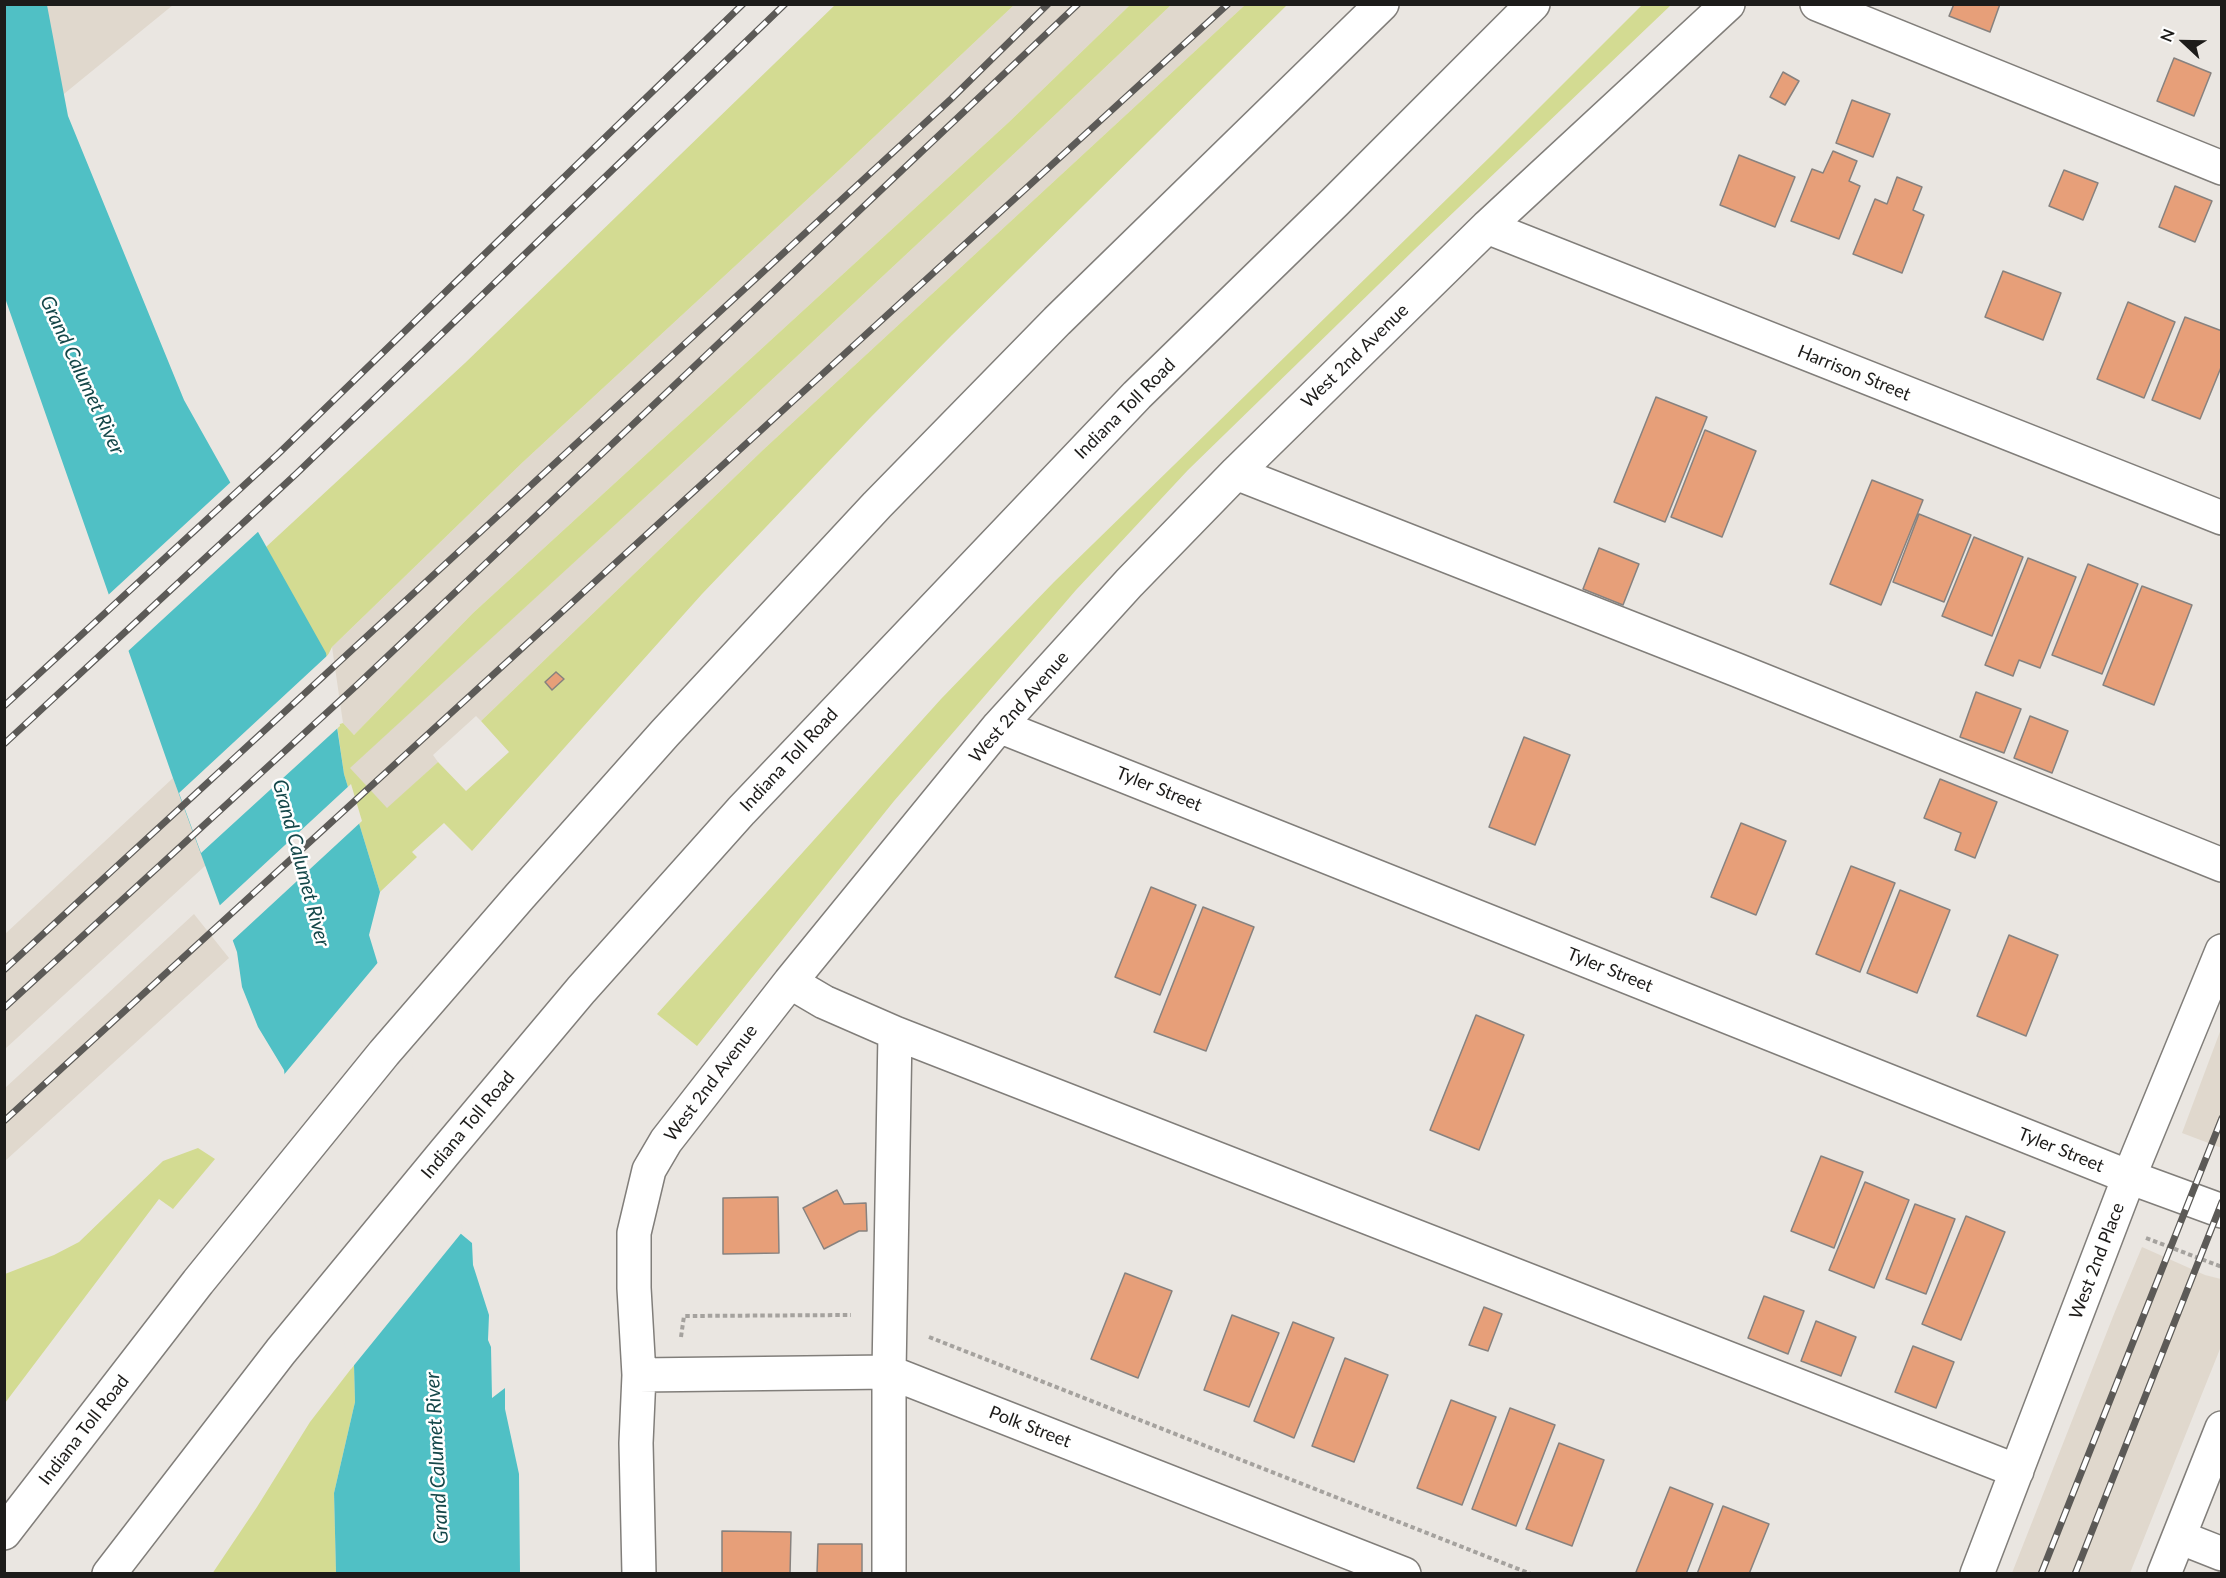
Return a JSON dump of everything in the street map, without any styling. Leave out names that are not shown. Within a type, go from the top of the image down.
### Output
[{"type":"main road","name":"Indiana Toll Road","points":[[12,1522],[198,1282],[384,1053],[665,733],[877,505],[1048,330],[1382,4]]},
{"type":"main road","name":"Indiana Toll Road","points":[[109,1574],[281,1352],[437,1161],[581,990],[741,811],[1137,394],[1335,202],[1533,4]]},
{"type":"main road","name":"West 2nd Avenue","points":[[639,1574],[636,1443],[639,1375],[634,1288],[634,1233],[649,1170],[666,1141],[790,982],[999,726],[1130,583],[1236,473],[1487,227],[1728,4]]},
{"type":"main road","points":[[1817,4],[2222,168]]},
{"type":"main road","name":"Harrison Street","points":[[1487,227],[2222,518]]},
{"type":"main road","points":[[1236,473],[1748,674],[2222,865]]},
{"type":"main road","name":"Tyler Street","points":[[999,726],[2129,1178],[2222,1211]]},
{"type":"main road","name":"West 2nd Place","points":[[1977,1574],[2129,1178],[2222,951]]},
{"type":"main road","points":[[790,982],[824,1002],[895,1033],[2017,1471]]},
{"type":"main road","points":[[889,1574],[889,1372],[895,1033]]},
{"type":"main road","name":"Polk Street","points":[[639,1375],[889,1372],[1404,1574]]},
{"type":"main road","points":[[2164,1574],[2222,1428]]},
{"type":"main road","points":[[2179,1537],[2222,1554]]},
{"type":"path","points":[[2111,1224],[2222,1267]]},
{"type":"shaded area","points":[[5,5],[173,5],[5,142]]},
{"type":"shaded area","points":[[1014,5],[1130,5],[1009,122],[473,613],[354,735],[343,723],[332,647],[523,462]]},
{"type":"shaded area","points":[[1171,5],[1245,5],[764,449],[481,721],[476,716],[433,755],[438,762],[387,809],[349,768],[688,458]]},
{"type":"shaded area","points":[[173,778],[206,865],[5,1049],[5,934]]},
{"type":"shaded area","points":[[194,914],[229,958],[5,1161],[5,1088]]},
{"type":"shaded area","points":[[2221,1029],[2222,1147],[2219,1147],[2182,1133]]},
{"type":"shaded area","points":[[2142,1247],[2205,1275],[2221,1279],[2222,1344],[2130,1573],[2012,1573],[2114,1314]]},
{"type":"green space","points":[[1643,4],[1671,5],[1188,470],[1076,590],[894,801],[697,1046],[657,1014],[941,699],[1054,582],[1492,155]]},
{"type":"green space","points":[[835,5],[1014,5],[523,462],[332,647],[326,659],[266,547],[465,363]]},
{"type":"green space","points":[[1130,5],[1171,5],[688,458],[350,768],[387,808],[438,762],[466,791],[509,752],[481,721],[764,449],[1245,5],[1287,5],[870,418],[702,594],[472,851],[444,823],[412,852],[417,857],[380,892],[344,774],[337,725],[343,723],[354,735],[473,613],[1009,122]]},
{"type":"green space","points":[[198,1148],[215,1159],[173,1209],[159,1199],[5,1403],[5,1274],[54,1255],[79,1242],[163,1161]]},
{"type":"green space","points":[[354,1365],[355,1402],[334,1493],[336,1573],[212,1574],[310,1422]]},
{"type":"water","name":"Grand Calumet River","points":[[4,5],[47,5],[68,116],[184,400],[326,653],[344,774],[380,892],[369,935],[460,1233],[472,1243],[473,1265],[489,1315],[488,1340],[491,1347],[492,1398],[505,1388],[505,1409],[519,1474],[520,1573],[336,1573],[334,1493],[355,1402],[354,1365],[288,1101],[284,1070],[258,1027],[242,987],[237,952],[173,778],[5,298]]},
{"type":"pier","points":[[232,481],[260,530],[126,653],[106,597]]},
{"type":"pier","points":[[329,654],[340,726],[201,853],[179,793]]},
{"type":"pier","points":[[351,784],[362,821],[231,942],[218,907]]},
{"type":"pier","points":[[380,960],[463,1231],[351,1369],[285,1102],[282,1077]]},
{"type":"building","points":[[1954,4],[2000,4],[1990,32],[1949,16]]},
{"type":"building","points":[[2174,58],[2211,73],[2194,116],[2157,101]]},
{"type":"building","points":[[1783,72],[1799,81],[1785,105],[1770,97]]},
{"type":"building","points":[[1852,100],[1890,114],[1873,157],[1836,143]]},
{"type":"building","points":[[1833,151],[1857,161],[1849,181],[1860,186],[1839,239],[1791,221],[1812,169],[1823,173]]},
{"type":"building","points":[[1739,155],[1795,177],[1775,227],[1720,205]]},
{"type":"building","points":[[2064,170],[2098,183],[2083,220],[2049,206]]},
{"type":"building","points":[[1897,177],[1922,187],[1913,210],[1924,215],[1902,273],[1853,254],[1875,199],[1887,204]]},
{"type":"building","points":[[2175,186],[2212,201],[2195,242],[2159,227]]},
{"type":"building","points":[[2003,271],[2061,293],[2043,340],[1985,317]]},
{"type":"building","points":[[2128,302],[2175,322],[2144,398],[2097,379]]},
{"type":"building","points":[[2185,317],[2222,331],[2222,365],[2200,419],[2152,400]]},
{"type":"building","points":[[1656,397],[1707,417],[1665,522],[1614,502]]},
{"type":"building","points":[[1705,430],[1756,451],[1722,537],[1671,517]]},
{"type":"building","points":[[1872,480],[1923,500],[1881,605],[1830,584]]},
{"type":"building","points":[[1919,514],[1971,535],[1944,602],[1893,582]]},
{"type":"building","points":[[1974,537],[2023,557],[1992,636],[1942,616]]},
{"type":"building","points":[[1599,548],[1639,564],[1623,605],[1583,589]]},
{"type":"building","points":[[2028,558],[2076,577],[2040,668],[2019,660],[2013,676],[1985,665]]},
{"type":"building","points":[[2088,564],[2138,584],[2102,674],[2052,655]]},
{"type":"building","points":[[2142,586],[2192,605],[2154,705],[2103,685]]},
{"type":"building","points":[[556,672],[564,679],[552,690],[545,682]]},
{"type":"building","points":[[1976,692],[2021,709],[2004,753],[1960,737]]},
{"type":"building","points":[[2030,716],[2068,731],[2052,773],[2014,758]]},
{"type":"building","points":[[1524,737],[1570,755],[1535,845],[1489,827]]},
{"type":"building","points":[[1940,779],[1997,802],[1975,858],[1955,850],[1961,833],[1924,818]]},
{"type":"building","points":[[1741,823],[1786,841],[1756,915],[1711,897]]},
{"type":"building","points":[[1851,866],[1895,883],[1860,972],[1816,954]]},
{"type":"building","points":[[1151,887],[1196,905],[1160,995],[1115,977]]},
{"type":"building","points":[[1900,890],[1950,910],[1917,993],[1867,973]]},
{"type":"building","points":[[1203,907],[1254,927],[1206,1051],[1154,1032]]},
{"type":"building","points":[[2009,935],[2058,955],[2026,1036],[1977,1016]]},
{"type":"building","points":[[1476,1015],[1524,1035],[1479,1150],[1430,1130]]},
{"type":"building","points":[[1821,1156],[1863,1172],[1834,1248],[1791,1231]]},
{"type":"building","points":[[1865,1182],[1909,1200],[1874,1288],[1829,1270]]},
{"type":"building","points":[[837,1190],[844,1204],[866,1203],[867,1231],[859,1231],[824,1249],[803,1208]]},
{"type":"building","points":[[778,1197],[779,1253],[723,1254],[723,1198]]},
{"type":"building","points":[[1915,1204],[1955,1219],[1926,1294],[1886,1279]]},
{"type":"building","points":[[1966,1216],[2005,1232],[1961,1340],[1922,1324]]},
{"type":"building","points":[[1125,1273],[1172,1291],[1138,1378],[1091,1359]]},
{"type":"building","points":[[1764,1296],[1804,1311],[1788,1354],[1748,1338]]},
{"type":"building","points":[[1484,1307],[1502,1314],[1488,1351],[1469,1345]]},
{"type":"building","points":[[1232,1315],[1279,1333],[1249,1407],[1204,1390]]},
{"type":"building","points":[[1816,1321],[1856,1337],[1841,1376],[1801,1361]]},
{"type":"building","points":[[1293,1322],[1334,1338],[1294,1438],[1254,1421]]},
{"type":"building","points":[[1913,1346],[1954,1362],[1936,1408],[1895,1392]]},
{"type":"building","points":[[1345,1358],[1388,1375],[1354,1462],[1312,1446]]},
{"type":"building","points":[[1451,1400],[1496,1417],[1462,1505],[1417,1488]]},
{"type":"building","points":[[1510,1408],[1555,1425],[1516,1526],[1472,1509]]},
{"type":"building","points":[[1559,1443],[1604,1460],[1572,1546],[1526,1529]]},
{"type":"building","points":[[1670,1487],[1713,1504],[1686,1574],[1640,1574],[1636,1572]]},
{"type":"building","points":[[1723,1506],[1769,1524],[1749,1574],[1697,1574]]},
{"type":"building","points":[[722,1531],[791,1532],[790,1574],[722,1574]]},
{"type":"building","points":[[818,1544],[862,1544],[862,1574],[817,1574]]},
{"type":"railway","points":[[4,706],[278,454],[743,4]]},
{"type":"railway","points":[[4,744],[296,474],[785,4]]},
{"type":"railway","points":[[4,970],[951,99],[1048,4]]},
{"type":"railway","points":[[4,1008],[356,686],[1078,4]]},
{"type":"railway","points":[[4,1121],[1228,4]]},
{"type":"railway","points":[[2041,1574],[2222,1118]]},
{"type":"railway","points":[[2075,1574],[2222,1202]]}]
